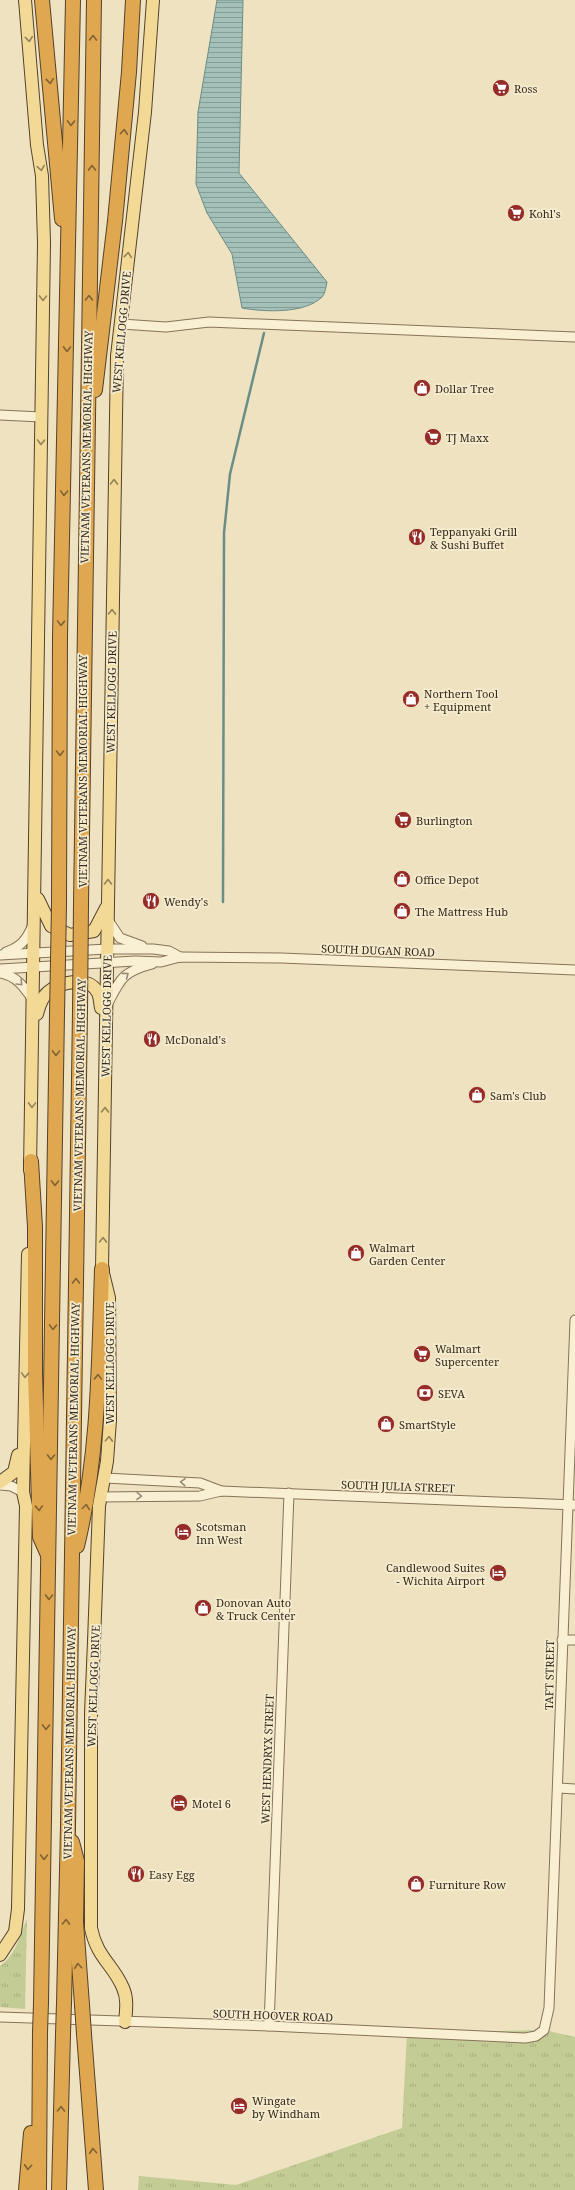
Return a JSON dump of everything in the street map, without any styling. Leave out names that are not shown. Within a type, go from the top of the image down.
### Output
[{"type":"highway","points":[[42,0],[61,211],[68,268]]},
{"type":"highway","name":"VIETNAM VETERANS MEMORIAL HIGHWAY","points":[[39,2190],[40,2032],[50,1558],[59,905],[60,637],[73,0]]},
{"type":"highway","name":"VIETNAM VETERANS MEMORIAL HIGHWAY","points":[[59,2190],[68,1826],[86,477],[94,0]]},
{"type":"highway","points":[[86,477],[115,221],[134,0]]},
{"type":"highway","points":[[129,72],[140,0]]},
{"type":"highway","points":[[30,1161],[35,1227],[35,1373],[40,1537],[50,1558]]},
{"type":"highway","points":[[71,1572],[86,1503],[97,1396],[102,1269]]},
{"type":"highway","points":[[68,1826],[77,1861],[76,1929],[96,2190]]},
{"type":"highway","points":[[26,2190],[31,2134],[39,2119]]},
{"type":"main road","points":[[0,1955],[15,1932],[18,1910],[26,1506],[23,1492],[24,1421],[35,968],[44,243],[42,176],[37,145],[25,0]]},
{"type":"main road","name":"WEST KELLOGG DRIVE","points":[[125,2022],[126,1999],[124,1989],[100,1956],[93,1941],[91,1928],[91,1714],[100,1497],[105,1478],[110,1420],[110,1298],[102,1269],[117,356],[145,112],[153,0]]},
{"type":"main road","points":[[35,892],[41,909],[51,926],[70,935],[94,930],[108,905]]},
{"type":"main road","points":[[34,1024],[40,1002],[48,992],[65,982],[79,982],[92,986],[97,991],[106,1037]]},
{"type":"main road","points":[[0,1484],[10,1476],[17,1466],[24,1421]]},
{"type":"street","points":[[121,324],[166,326],[209,322],[575,337]]},
{"type":"street","points":[[0,415],[41,417]]},
{"type":"street","points":[[0,955],[21,945],[27,939],[35,920]]},
{"type":"street","points":[[107,920],[120,938],[153,949]]},
{"type":"street","name":"SOUTH DUGAN ROAD","points":[[0,955],[107,949],[153,949],[169,951],[180,957]]},
{"type":"street","name":"SOUTH DUGAN ROAD","points":[[0,969],[106,963],[161,962],[180,957],[280,958],[575,970]]},
{"type":"street","points":[[106,1006],[120,979],[133,969],[161,962]]},
{"type":"street","points":[[0,973],[9,975],[18,980],[34,1001]]},
{"type":"street","name":"TAFT STREET","points":[[544,2030],[549,2008],[559,1788],[562,1640],[571,1505],[575,1320]]},
{"type":"street","name":"SOUTH JULIA STREET","points":[[105,1478],[200,1483],[221,1491]]},
{"type":"street","points":[[0,1484],[11,1486],[23,1492]]},
{"type":"street","name":"SOUTH JULIA STREET","points":[[100,1497],[200,1496],[221,1491],[571,1505]]},
{"type":"street","name":"WEST HENDRYX STREET","points":[[269,2026],[289,1494]]},
{"type":"street","points":[[562,1640],[575,1640]]},
{"type":"street","points":[[559,1788],[575,1789]]},
{"type":"street","name":"SOUTH HOOVER ROAD","points":[[0,2017],[269,2026],[525,2038],[536,2036],[544,2030]]},
{"type":"green space","points":[[27,1919],[25,2009],[0,2007],[0,1966],[6,1961],[14,1950]]},
{"type":"green space","points":[[544,2030],[575,2037],[575,2190],[138,2190],[139,2176],[236,2185],[402,2128],[407,2033]]},
{"type":"water","points":[[217,0],[243,0],[239,173],[327,282],[325,292],[315,303],[295,309],[272,311],[242,308],[232,254],[207,213],[196,184],[198,112]]},
{"type":"waterway","points":[[223,902],[224,533],[230,474],[264,333]]},
{"type":"place","name":"Ross","points":[[501,88]]},
{"type":"place","name":"Kohl's","points":[[516,213]]},
{"type":"place","name":"Dollar Tree","points":[[422,388]]},
{"type":"place","name":"TJ Maxx","points":[[433,437]]},
{"type":"place","name":"Teppanyaki Grill & Sushi Buffet","points":[[417,537]]},
{"type":"place","name":"Northern Tool + Equipment","points":[[411,699]]},
{"type":"place","name":"Burlington","points":[[403,820]]},
{"type":"place","name":"Office Depot","points":[[402,879]]},
{"type":"place","name":"Wendy's","points":[[151,901]]},
{"type":"place","name":"The Mattress Hub","points":[[402,911]]},
{"type":"place","name":"McDonald's","points":[[152,1039]]},
{"type":"place","name":"Sam's Club","points":[[477,1095]]},
{"type":"place","name":"Walmart Garden Center","points":[[356,1253]]},
{"type":"place","name":"Walmart Supercenter","points":[[422,1354]]},
{"type":"place","name":"SEVA","points":[[425,1393]]},
{"type":"place","name":"SmartStyle","points":[[386,1424]]},
{"type":"place","name":"Scotsman Inn West","points":[[183,1532]]},
{"type":"place","name":"Candlewood Suites - Wichita Airport","points":[[498,1573]]},
{"type":"place","name":"Donovan Auto & Truck Center","points":[[203,1608]]},
{"type":"place","name":"Motel 6","points":[[179,1803]]},
{"type":"place","name":"Easy Egg","points":[[136,1874]]},
{"type":"place","name":"Furniture Row","points":[[416,1884]]},
{"type":"place","name":"Wingate by Windham","points":[[239,2106]]}]
